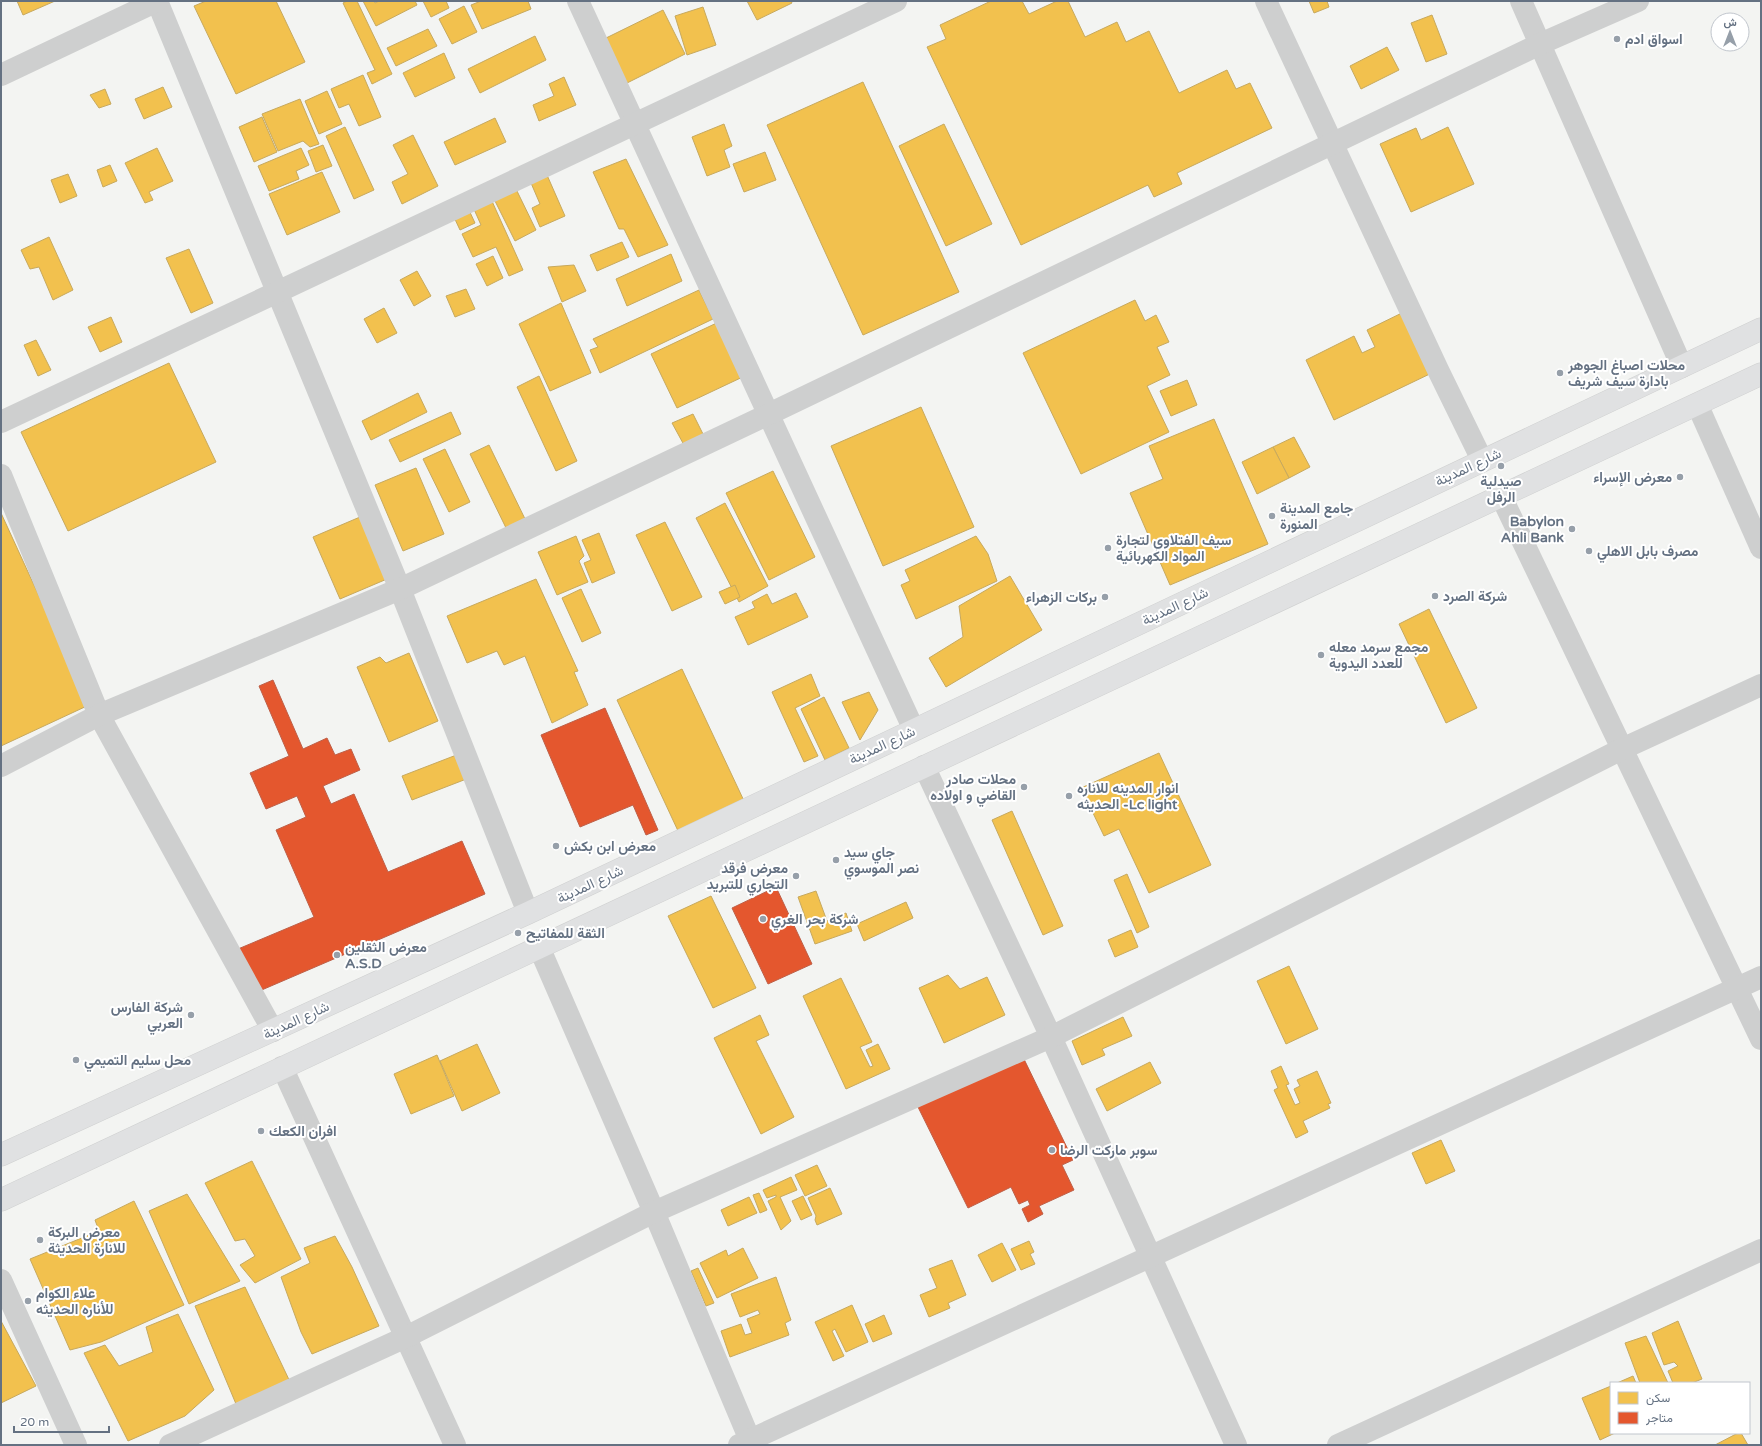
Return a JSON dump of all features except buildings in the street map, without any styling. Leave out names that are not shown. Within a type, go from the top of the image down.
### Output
[{"type":"main road","name":"شارع المدينة","points":[[1,1155],[528,913],[1761,329]]},
{"type":"main road","points":[[1,1200],[1761,374]]},
{"type":"street","points":[[1,75],[157,1],[400,588],[528,913]]},
{"type":"street","points":[[578,1],[914,730]]},
{"type":"street","points":[[1,422],[896,1]]},
{"type":"street","points":[[1266,1],[1438,370],[1482,460]]},
{"type":"street","points":[[1521,1],[1682,367]]},
{"type":"street","points":[[1,766],[99,715],[400,588],[769,414],[1540,44],[1638,1]]},
{"type":"street","points":[[1697,404],[1761,548]]},
{"type":"street","points":[[1,475],[99,715],[273,1031]]},
{"type":"street","points":[[1501,496],[1761,1039]]},
{"type":"street","points":[[170,1445],[406,1337],[654,1212],[1051,1037],[1622,749],[1761,685]]},
{"type":"street","points":[[924,766],[1051,1037],[1236,1445]]},
{"type":"street","points":[[539,947],[654,1212],[747,1443],[1150,1256],[1761,977]]},
{"type":"street","points":[[282,1067],[455,1445]]},
{"type":"street","points":[[1338,1445],[1761,1250]]},
{"type":"street","points":[[1,1280],[76,1445]]},
{"type":"place","name":"اسواق ادم","points":[[1617,39]]},
{"type":"place","name":"محلات اصباغ الجوهر بادارة سيف شريف","points":[[1560,373]]},
{"type":"place","name":"صيدلية الرفل","points":[[1501,466]]},
{"type":"place","name":"معرض الإسراء","points":[[1680,477]]},
{"type":"place","name":"جامع المدينة المنورة","points":[[1272,516]]},
{"type":"place","name":"Babylon Ahli Bank","points":[[1572,529]]},
{"type":"place","name":"سيف الفتلاوي لتجارة المواد الكهربائية","points":[[1108,548]]},
{"type":"place","name":"مصرف بابل الاهلي","points":[[1589,551]]},
{"type":"place","name":"شركة الصرد","points":[[1435,596]]},
{"type":"place","name":"بركات الزهراء","points":[[1105,597]]},
{"type":"place","name":"مجمع سرمد معله للعدد اليدوية","points":[[1321,655]]},
{"type":"place","name":"محلات صادر القاضي و اولاده","points":[[1024,787]]},
{"type":"place","name":"انوار المدينه للاناره الحديثه -Lc light","points":[[1069,796]]},
{"type":"place","name":"معرض ابن بكش","points":[[556,846]]},
{"type":"place","name":"جاي سيد نصر الموسوي","points":[[836,860]]},
{"type":"place","name":"معرض فرقد التجاري للتبريد","points":[[796,876]]},
{"type":"place","name":"ِشركة بحر الغري","points":[[763,919]]},
{"type":"place","name":"الثقة للمفاتيح","points":[[518,933]]},
{"type":"place","name":"معرض الثقلين A.S.D","points":[[337,955]]},
{"type":"place","name":"شركة الفارس العربي","points":[[191,1015]]},
{"type":"place","name":"محل سليم التميمي","points":[[76,1060]]},
{"type":"place","name":"افران الكعك","points":[[261,1131]]},
{"type":"place","name":"سوبر ماركت الرضا","points":[[1052,1150]]},
{"type":"place","name":"معرض البركة للانارة الحديثة","points":[[40,1240]]},
{"type":"place","name":"علاء الكوام للأناره الحديثه","points":[[28,1301]]}]
